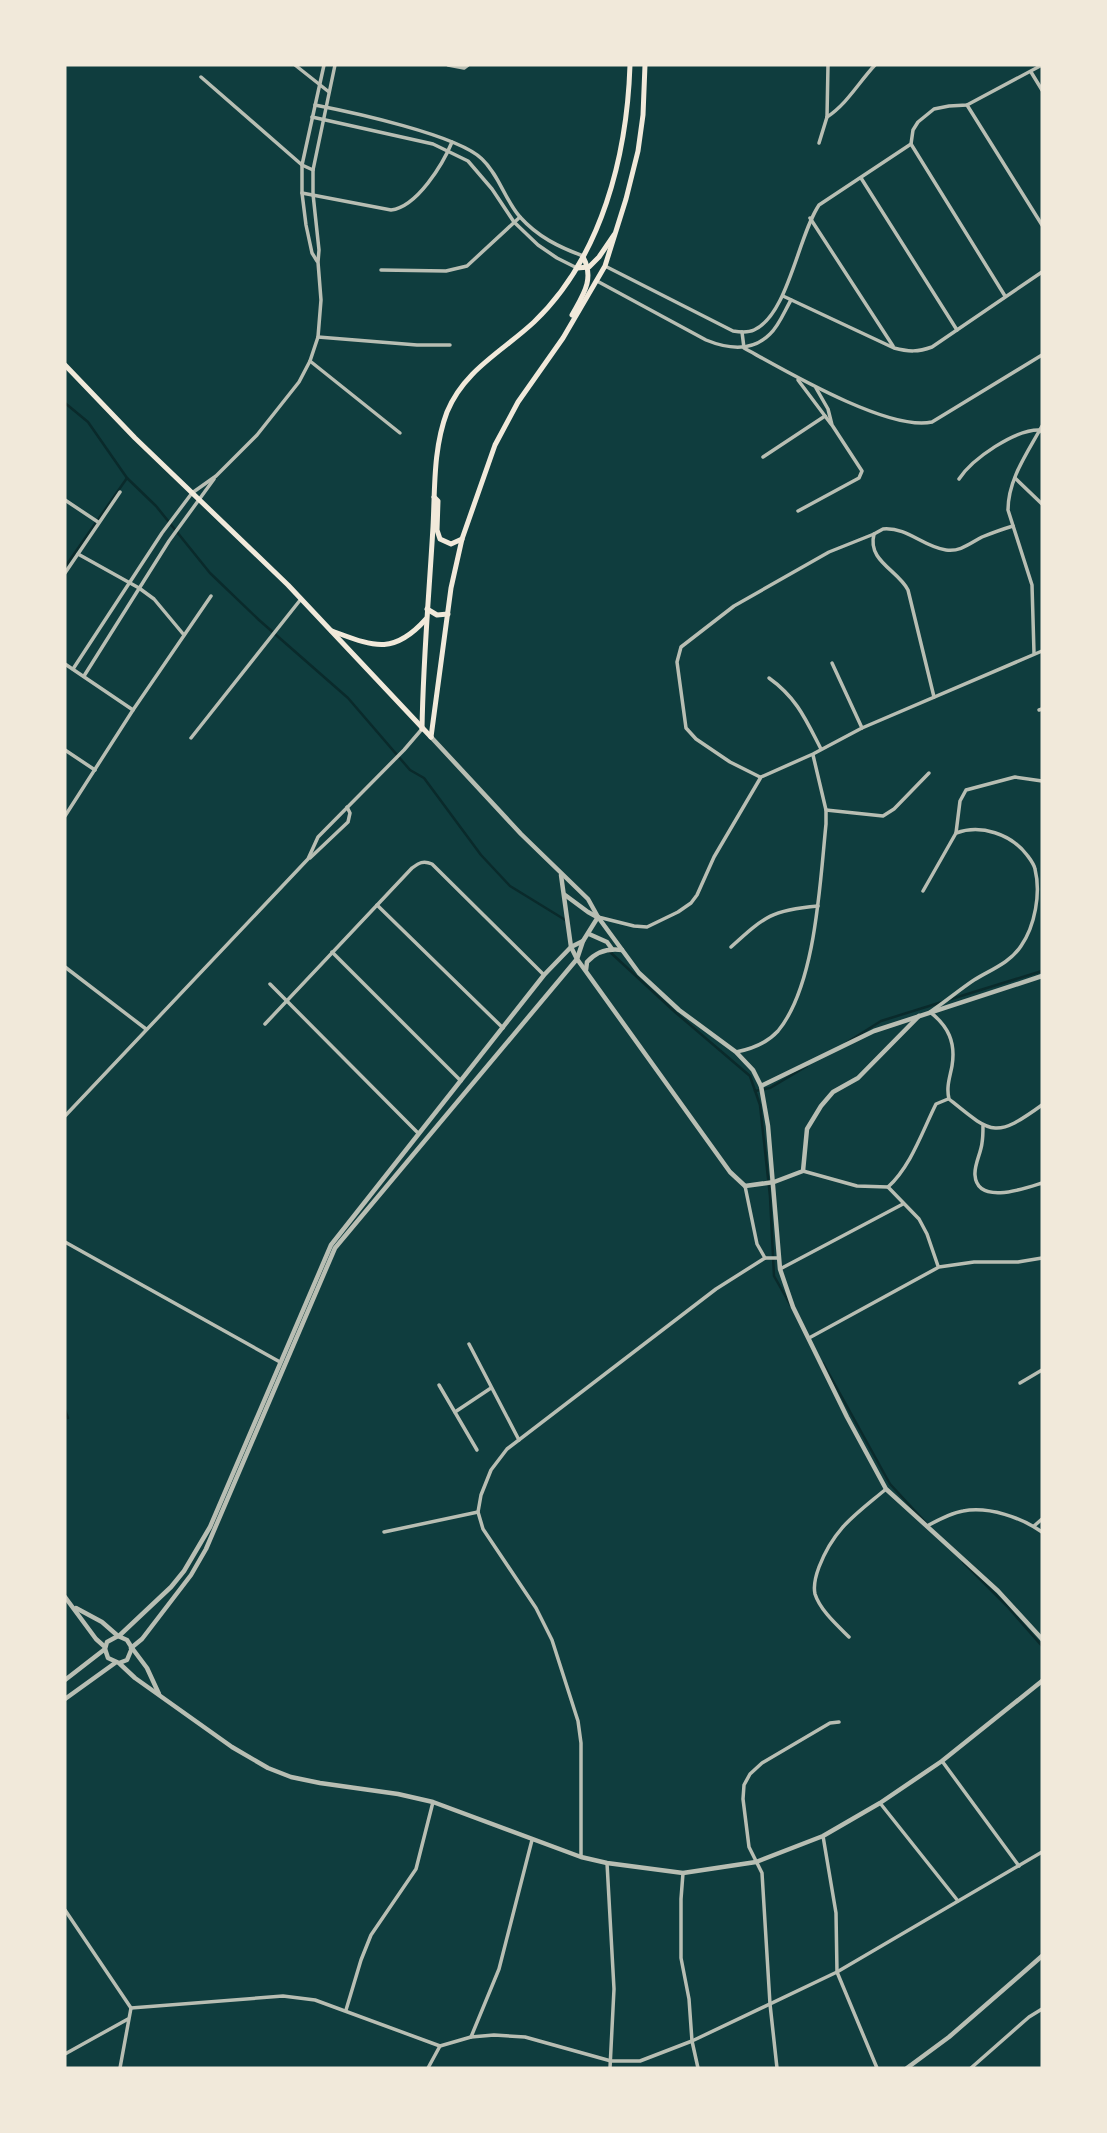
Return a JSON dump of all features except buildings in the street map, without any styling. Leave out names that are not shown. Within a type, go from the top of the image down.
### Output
[{"type":"main road","points":[[422,729],[434,497],[439,440],[447,413],[457,391],[482,363],[534,322],[555,298],[583,257],[600,218],[619,160],[625,132],[630,65]]},
{"type":"main road","points":[[431,737],[453,578],[462,539],[495,446],[518,402],[563,338],[605,266],[638,151],[645,65]]},
{"type":"main road","points":[[577,268],[589,267],[616,233]]},
{"type":"main road","points":[[563,338],[587,286],[589,267],[583,257]]},
{"type":"main road","points":[[65,365],[135,438],[301,600],[431,737]]},
{"type":"main road","points":[[434,497],[438,501],[437,530],[440,539],[451,544],[462,539]]},
{"type":"main road","points":[[427,609],[435,614],[449,614]]},
{"type":"main road","points":[[330,630],[380,645],[404,640],[426,619]]},
{"type":"street","points":[[295,65],[329,93]]},
{"type":"street","points":[[318,262],[309,241],[302,193],[302,165],[324,65]]},
{"type":"street","points":[[73,669],[162,533],[192,493],[216,476],[257,435],[299,382],[310,361],[318,337],[321,300],[313,170],[335,65]]},
{"type":"street","points":[[448,65],[464,68],[468,65]]},
{"type":"street","points":[[819,143],[827,117],[828,65]]},
{"type":"street","points":[[827,117],[842,106],[875,65]]},
{"type":"street","points":[[1005,296],[911,144],[913,130],[925,115],[942,107],[967,105],[1042,65]]},
{"type":"street","points":[[1031,72],[1042,90]]},
{"type":"street","points":[[201,77],[302,165],[313,170]]},
{"type":"street","points":[[315,105],[387,123],[468,148],[490,168],[520,216],[548,241],[583,257]]},
{"type":"street","points":[[967,105],[1042,225]]},
{"type":"street","points":[[312,117],[433,144],[468,161],[479,172],[514,222],[538,245],[577,268]]},
{"type":"street","points":[[384,133],[387,123]]},
{"type":"street","points":[[302,193],[397,209],[411,201],[429,180],[452,142]]},
{"type":"street","points":[[605,266],[733,331],[754,330],[767,321],[783,296],[810,218],[819,205],[911,144]]},
{"type":"street","points":[[861,178],[957,330]]},
{"type":"street","points":[[381,270],[446,271],[467,266],[520,216]]},
{"type":"street","points":[[810,218],[894,348]]},
{"type":"street","points":[[783,296],[894,348],[919,352],[932,347],[1042,272]]},
{"type":"street","points":[[597,281],[722,346],[744,348],[755,345],[772,333],[791,300]]},
{"type":"street","points":[[741,332],[744,348],[797,378],[897,421],[922,425],[932,422],[1042,355]]},
{"type":"street","points":[[318,337],[450,345]]},
{"type":"street","points":[[310,361],[400,433]]},
{"type":"street","points":[[797,378],[862,469],[859,478],[798,511]]},
{"type":"street","points":[[815,387],[828,409],[832,425]]},
{"type":"street","points":[[762,457],[825,416]]},
{"type":"street","points":[[1034,654],[1032,585],[1008,510],[1008,497],[1015,478],[1042,429]]},
{"type":"street","points":[[959,480],[977,460],[1004,442],[1027,431],[1042,429]]},
{"type":"street","points":[[84,676],[169,541],[216,476]]},
{"type":"street","points":[[1015,478],[1042,504]]},
{"type":"street","points":[[65,573],[120,492]]},
{"type":"street","points":[[65,500],[99,522]]},
{"type":"street","points":[[761,777],[730,762],[691,735],[684,721],[677,662],[681,646],[734,606],[829,552],[883,529],[902,531],[944,550],[955,550],[1013,526]]},
{"type":"street","points":[[874,534],[875,555],[908,590],[934,698]]},
{"type":"street","points":[[78,554],[139,588],[159,604],[184,635]]},
{"type":"street","points":[[65,816],[211,596]]},
{"type":"street","points":[[191,738],[301,600]]},
{"type":"street","points":[[565,895],[598,917],[640,928],[678,912],[697,895],[714,857],[761,777],[862,729],[1042,651]]},
{"type":"street","points":[[832,663],[862,729]]},
{"type":"street","points":[[65,664],[133,710]]},
{"type":"street","points":[[769,678],[785,689],[799,706],[821,750]]},
{"type":"street","points":[[308,859],[318,837],[422,729]]},
{"type":"street","points":[[431,737],[521,834],[588,899],[622,950],[659,993],[736,1052],[752,1070],[761,1086],[768,1126],[780,1269],[793,1307],[847,1417],[886,1489],[998,1591],[1042,1639]]},
{"type":"street","points":[[65,750],[95,771]]},
{"type":"street","points":[[736,1052],[751,1049],[776,1032],[787,1017],[797,994],[809,954],[818,906],[826,810],[813,754]]},
{"type":"street","points":[[826,810],[883,816],[894,809],[929,773]]},
{"type":"street","points":[[923,891],[956,833],[960,801],[966,790],[1015,777],[1042,780]]},
{"type":"street","points":[[65,1116],[308,859],[348,821],[350,813],[347,807]]},
{"type":"street","points":[[930,1012],[974,980],[1004,963],[1020,948],[1029,931],[1036,907],[1035,868],[1018,844],[1001,834],[978,830],[956,833]]},
{"type":"street","points":[[265,1024],[412,868],[426,861],[544,975]]},
{"type":"street","points":[[561,874],[571,947],[577,959],[730,1172],[745,1186],[757,1244],[765,1258]]},
{"type":"street","points":[[377,905],[503,1028]]},
{"type":"street","points":[[731,947],[765,918],[777,912],[818,906]]},
{"type":"street","points":[[65,1680],[105,1648],[110,1639],[119,1636],[171,1587],[191,1560],[210,1527],[331,1245],[544,975],[571,947],[589,934],[598,917]]},
{"type":"street","points":[[589,934],[607,942],[612,949]]},
{"type":"street","points":[[65,1699],[130,1657],[131,1648],[142,1639],[191,1575],[206,1549],[335,1248],[577,959],[583,940]]},
{"type":"street","points":[[586,971],[587,962],[600,952],[622,950]]},
{"type":"street","points":[[332,952],[461,1081]]},
{"type":"street","points":[[65,967],[146,1029]]},
{"type":"street","points":[[761,1086],[874,1031],[1042,976]]},
{"type":"street","points":[[270,984],[418,1133]]},
{"type":"street","points":[[930,1012],[941,1020],[951,1035],[953,1055],[948,1085],[949,1099],[983,1126],[992,1128],[1016,1125],[1042,1105]]},
{"type":"street","points":[[803,1171],[807,1129],[821,1106],[834,1092],[858,1078],[919,1016]]},
{"type":"street","points":[[745,1186],[774,1182],[803,1171],[857,1186],[888,1187],[905,1167],[936,1104],[949,1099]]},
{"type":"street","points":[[983,1126],[975,1176],[980,1187],[989,1192],[1003,1193],[1042,1183]]},
{"type":"street","points":[[888,1187],[919,1219],[939,1267]]},
{"type":"street","points":[[780,1269],[903,1204]]},
{"type":"street","points":[[65,1242],[280,1362]]},
{"type":"street","points":[[581,1857],[581,1743],[575,1713],[552,1640],[541,1618],[518,1579],[483,1530],[478,1512],[481,1496],[491,1470],[507,1449],[716,1289],[765,1258],[778,1258]]},
{"type":"street","points":[[809,1338],[939,1267],[1042,1258]]},
{"type":"street","points":[[469,1344],[519,1440]]},
{"type":"street","points":[[1020,1383],[1042,1370]]},
{"type":"street","points":[[439,1385],[477,1450]]},
{"type":"street","points":[[455,1412],[492,1388]]},
{"type":"street","points":[[849,1637],[816,1597],[816,1574],[833,1537],[843,1525],[886,1489]]},
{"type":"street","points":[[927,1526],[963,1511],[984,1511],[1004,1515],[1034,1526],[1042,1532]]},
{"type":"street","points":[[384,1532],[478,1512]]},
{"type":"street","points":[[1034,1526],[1042,1519]]},
{"type":"street","points":[[65,1597],[105,1648],[108,1658],[232,1747],[268,1768],[291,1777],[320,1783],[433,1802],[581,1857],[683,1873],[756,1862],[823,1836],[880,1803],[942,1761],[1042,1681]]},
{"type":"street","points":[[72,1605],[127,1640],[147,1668],[160,1695]]},
{"type":"street","points":[[777,2068],[770,2004],[764,1888],[762,1873],[750,1847],[743,1799],[744,1785],[750,1774],[762,1763],[830,1723],[839,1722]]},
{"type":"street","points":[[942,1761],[1019,1866]]},
{"type":"street","points":[[346,2010],[371,1935],[416,1870],[433,1802]]},
{"type":"street","points":[[880,1803],[958,1901]]},
{"type":"street","points":[[823,1836],[836,1913],[837,1972],[877,2068]]},
{"type":"street","points":[[471,2037],[499,1969],[532,1840]]},
{"type":"street","points":[[131,2008],[283,1996],[314,2000],[346,2010],[440,2046],[471,2037],[525,2037],[611,2061],[639,2060],[692,2041],[837,1972],[1042,1852]]},
{"type":"street","points":[[607,1863],[614,1989],[610,2068]]},
{"type":"street","points":[[683,1873],[681,1958],[698,2068]]},
{"type":"street","points":[[65,1910],[131,2008],[120,2068]]},
{"type":"street","points":[[906,2068],[949,2037],[1042,1956]]},
{"type":"street","points":[[971,2068],[1029,2017],[1042,2009]]},
{"type":"street","points":[[65,2054],[128,2019]]},
{"type":"street","points":[[428,2068],[440,2046]]},
{"type":"street","points":[[114,2068],[121,2062]]},
{"type":"waterway","points":[[65,403],[88,422],[127,478],[156,506],[210,573],[348,698],[410,770],[424,778],[481,855],[510,886],[567,921]]},
{"type":"waterway","points":[[65,567],[127,478]]},
{"type":"waterway","points":[[610,952],[750,1076],[760,1105],[770,1196],[774,1276],[791,1306]]},
{"type":"waterway","points":[[948,1000],[1042,971]]},
{"type":"waterway","points":[[846,1043],[881,1021],[942,1002]]},
{"type":"waterway","points":[[755,1091],[770,1088],[807,1066]]},
{"type":"waterway","points":[[823,1363],[890,1484],[927,1524]]},
{"type":"waterway","points":[[65,1410],[68,1418]]},
{"type":"waterway","points":[[963,1562],[1042,1646]]}]
